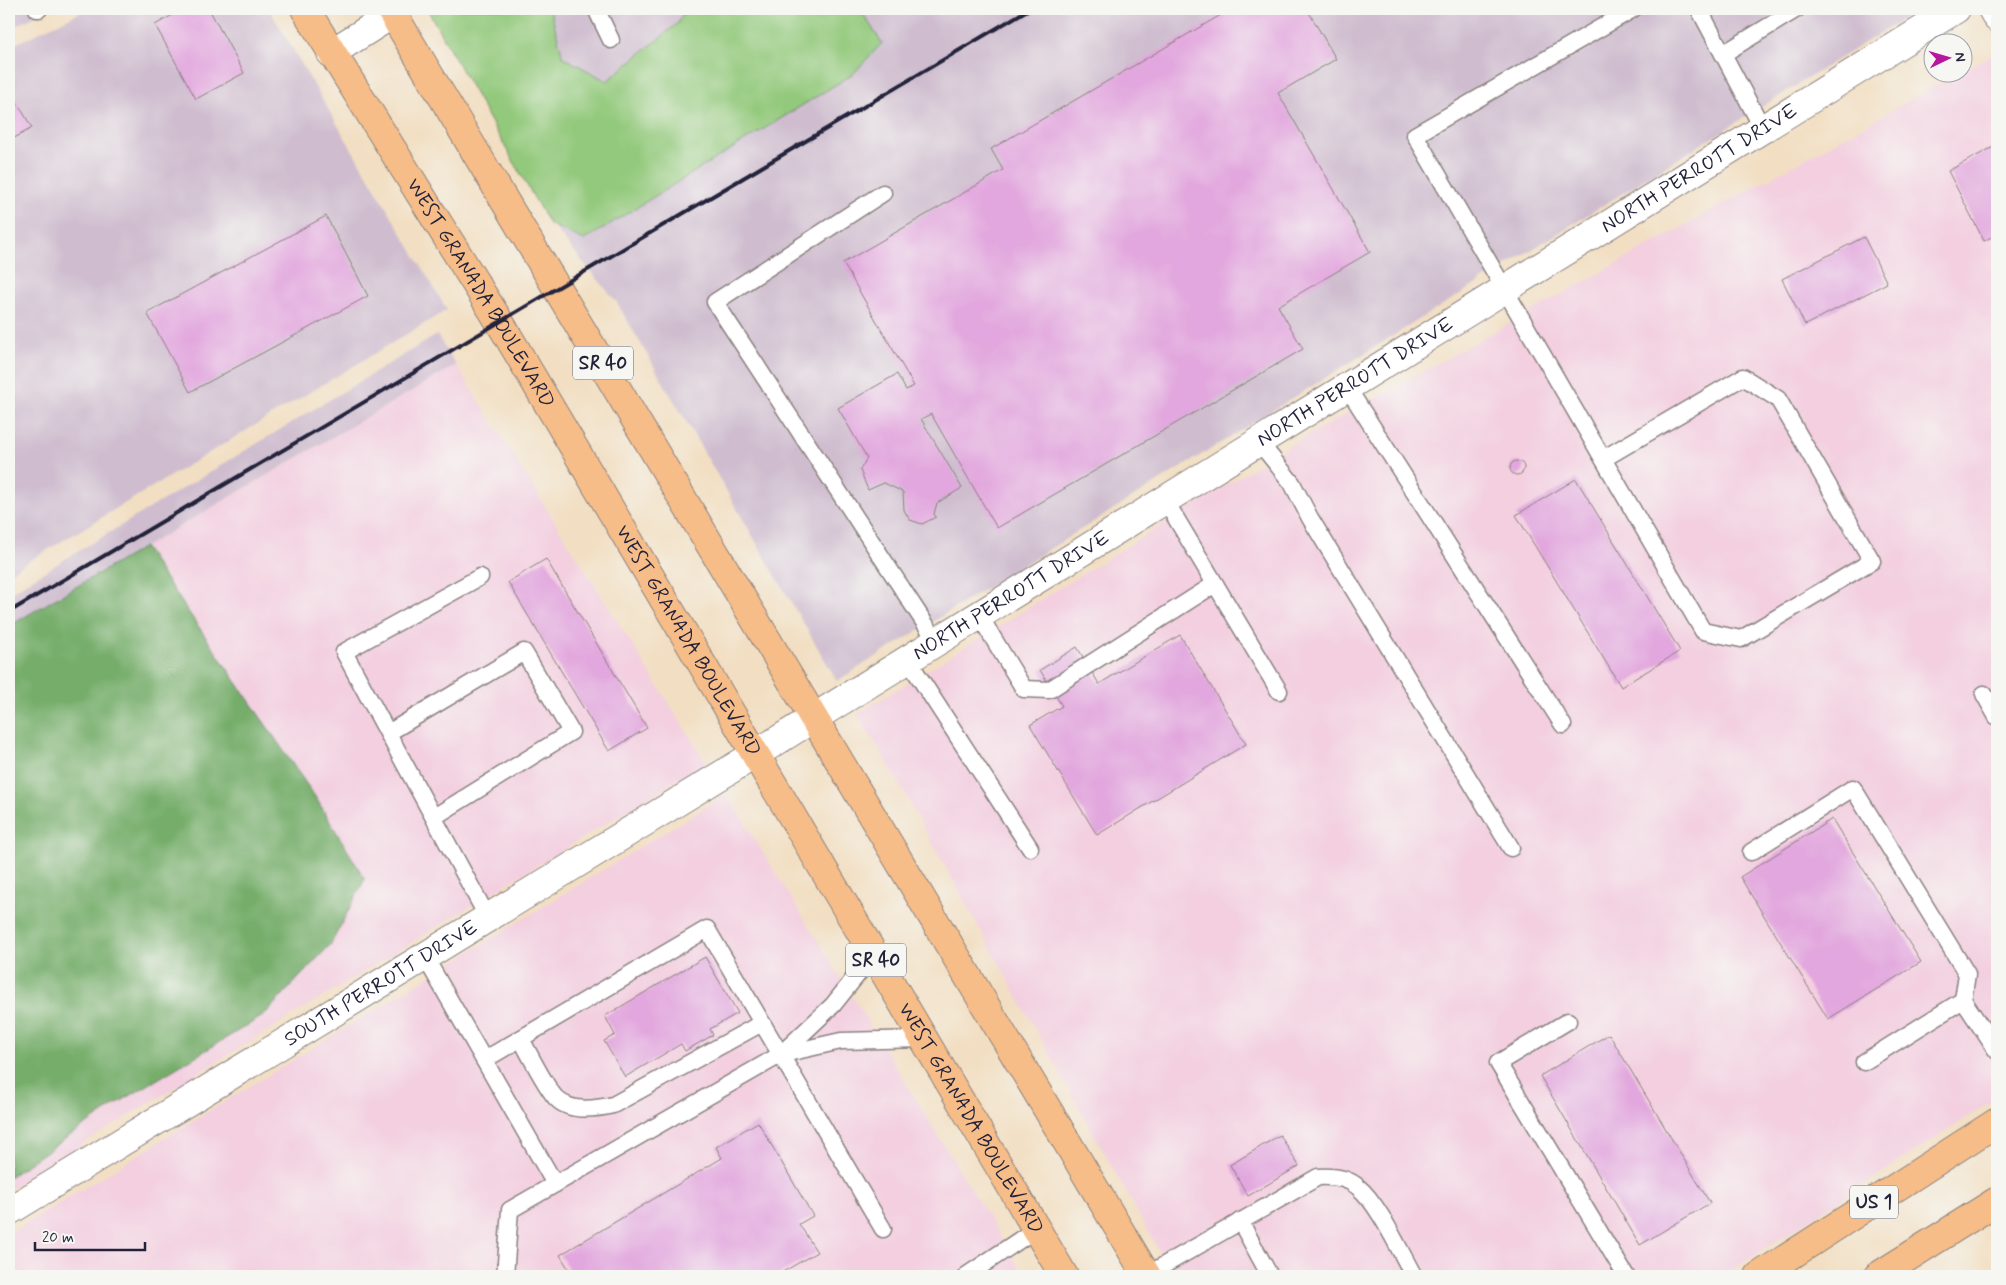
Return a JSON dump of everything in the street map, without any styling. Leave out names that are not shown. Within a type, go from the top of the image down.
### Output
[{"type":"main road","name":"WEST GRANADA BOULEVARD","points":[[305,9],[499,321],[1036,1229],[1059,1275]]},
{"type":"main road","name":"SR 40","points":[[392,11],[1147,1276]]},
{"type":"main road","name":"US 1","points":[[1759,1276],[1997,1122]]},
{"type":"main road","points":[[1878,1276],[1997,1201]]},
{"type":"street","name":"NORTH PERROTT DRIVE","points":[[754,755],[1956,9]]},
{"type":"street","points":[[1992,9],[1997,18]]},
{"type":"street","points":[[331,53],[392,11]]},
{"type":"street","name":"SOUTH PERROTT DRIVE","points":[[9,1211],[754,755]]},
{"type":"lane","points":[[596,9],[611,40]]},
{"type":"lane","points":[[1603,459],[1743,377],[1778,399],[1872,561],[1741,639],[1703,631],[1504,289],[1415,135],[1633,9]]},
{"type":"lane","points":[[1699,9],[1762,129]]},
{"type":"lane","points":[[1723,54],[1797,9]]},
{"type":"lane","points":[[883,192],[714,302],[937,642]]},
{"type":"lane","points":[[1347,387],[1562,724]]},
{"type":"lane","points":[[1259,442],[1292,483],[1310,518],[1511,848]]},
{"type":"lane","points":[[1165,500],[1279,691]]},
{"type":"lane","points":[[480,577],[344,652],[488,918]]},
{"type":"lane","points":[[979,615],[1024,689],[1049,690],[1215,584]]},
{"type":"lane","points":[[388,733],[524,652],[571,732],[434,817]]},
{"type":"lane","points":[[908,660],[1030,848]]},
{"type":"lane","points":[[1984,694],[1997,717]]},
{"type":"lane","points":[[1751,852],[1853,788],[1967,974],[1963,1000],[1997,1052]]},
{"type":"lane","points":[[484,1060],[707,929],[883,1229]]},
{"type":"lane","points":[[505,1276],[510,1210],[780,1054],[833,1005],[873,954]]},
{"type":"lane","points":[[425,957],[555,1184]]},
{"type":"lane","points":[[1864,1062],[1963,1000]]},
{"type":"lane","points":[[1568,1021],[1498,1063],[1626,1276]]},
{"type":"lane","points":[[521,1039],[557,1100],[574,1107],[594,1109],[613,1105],[762,1022]]},
{"type":"lane","points":[[780,1054],[841,1041],[923,1039]]},
{"type":"lane","points":[[1147,1276],[1318,1177],[1331,1176],[1345,1179],[1359,1187],[1376,1210],[1414,1276]]},
{"type":"lane","points":[[1240,1221],[1270,1276]]},
{"type":"lane","points":[[966,1276],[1036,1229]]},
{"type":"shaded area","points":[[9,9],[50,9],[9,29]]},
{"type":"shaded area","points":[[87,9],[269,9],[447,310],[9,573],[9,47]]},
{"type":"shaded area","points":[[550,9],[685,9],[678,23],[608,82],[563,57]]},
{"type":"shaded area","points":[[860,9],[1919,9],[837,681],[616,301],[552,225],[584,239],[882,43]]},
{"type":"shaded area","points":[[1995,53],[1997,57],[1997,1098],[1723,1276],[1173,1276],[883,755],[857,714],[1289,446],[1943,82],[1974,82],[1974,65]]},
{"type":"shaded area","points":[[437,335],[456,365],[9,626],[9,593]]},
{"type":"shaded area","points":[[456,365],[706,762],[9,1189],[9,1177],[118,1103],[263,1016],[365,879],[316,798],[144,547]]},
{"type":"shaded area","points":[[727,794],[1025,1276],[9,1276],[9,1234]]},
{"type":"green space","points":[[427,9],[550,9],[563,57],[607,81],[678,23],[685,9],[860,9],[882,43],[853,74],[584,240],[549,224]]},
{"type":"green space","points":[[144,547],[316,798],[365,879],[331,944],[263,1016],[118,1103],[9,1177],[9,626]]},
{"type":"building","points":[[183,9],[209,9],[244,73],[196,99],[155,25]]},
{"type":"building","points":[[1231,9],[1307,9],[1336,59],[1278,93],[1370,252],[1278,306],[1303,349],[997,528],[931,414],[921,419],[962,488],[937,503],[934,514],[936,517],[922,524],[910,520],[904,510],[903,492],[884,483],[868,490],[860,470],[867,458],[838,408],[897,374],[906,390],[914,386],[843,263],[1003,170],[991,149]]},
{"type":"building","points":[[9,88],[32,128],[9,141]]},
{"type":"building","points":[[1997,145],[1997,234],[1984,241],[1948,171]]},
{"type":"building","points":[[326,216],[368,296],[190,392],[147,313]]},
{"type":"building","points":[[1864,237],[1887,283],[1805,325],[1782,279]]},
{"type":"building","points":[[1517,461],[1522,463],[1524,468],[1522,473],[1517,475],[1512,473],[1510,468],[1512,463]]},
{"type":"building","points":[[1576,479],[1680,651],[1621,687],[1516,515]]},
{"type":"building","points":[[546,559],[647,728],[609,751],[508,582]]},
{"type":"building","points":[[1180,635],[1246,744],[1097,835],[1030,725],[1062,706],[1040,670],[1077,647],[1099,684]]},
{"type":"building","points":[[1832,819],[1921,962],[1828,1019],[1740,877]]},
{"type":"building","points":[[705,957],[738,1013],[710,1029],[713,1035],[685,1051],[681,1044],[625,1077],[604,1041],[615,1035],[605,1016]]},
{"type":"building","points":[[1609,1034],[1710,1203],[1640,1245],[1540,1076]]},
{"type":"building","points":[[758,1122],[813,1216],[799,1224],[817,1252],[776,1276],[573,1276],[560,1255],[722,1158],[716,1147]]},
{"type":"building","points":[[1280,1135],[1299,1166],[1248,1196],[1230,1165]]},
{"type":"railway","points":[[9,612],[1029,9]]}]
